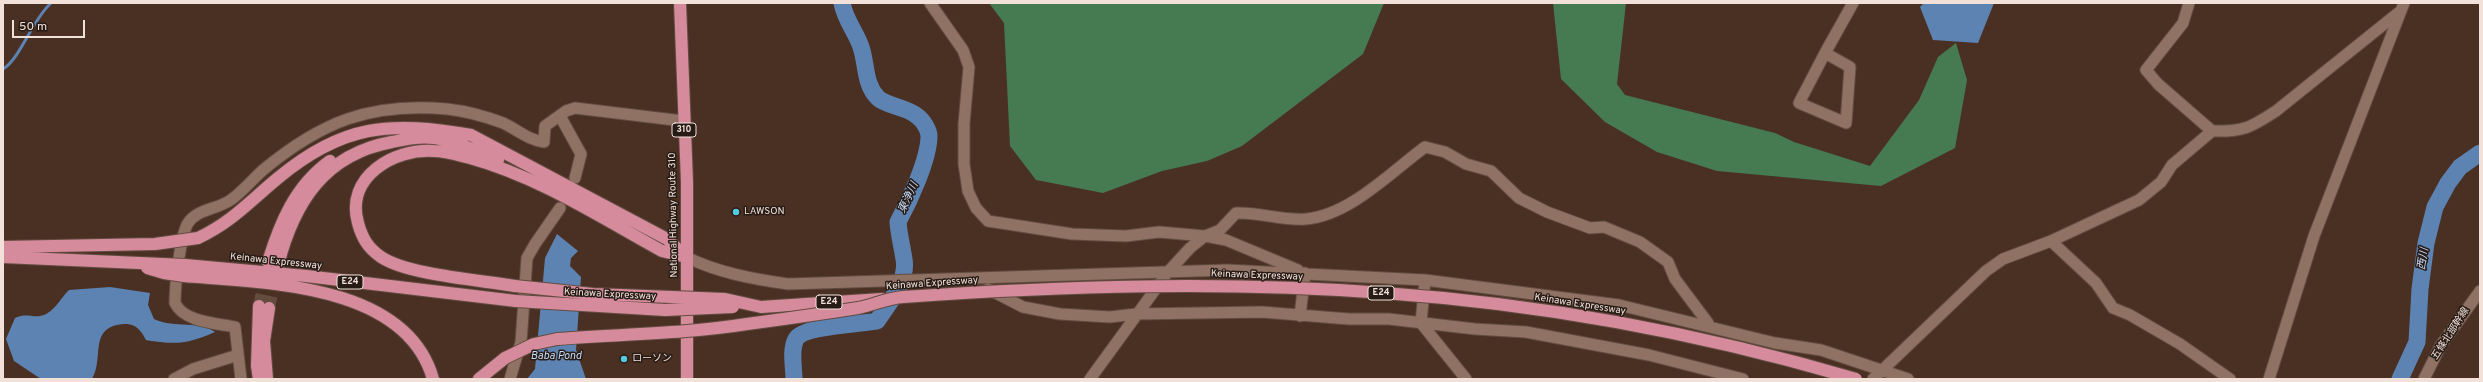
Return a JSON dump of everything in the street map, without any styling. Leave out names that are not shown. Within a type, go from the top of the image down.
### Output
[{"type":"highway","name":"National Highway Route 310","points":[[680,3],[683,121],[687,182],[687,379]]},
{"type":"highway","points":[[403,127],[366,141],[337,156],[317,170],[299,190],[285,214],[273,264],[294,215],[307,193],[327,172],[351,155],[376,145],[408,139],[434,138],[469,147],[498,160],[526,177],[662,251],[686,257]]},
{"type":"highway","points":[[3,247],[155,244],[198,238],[221,227],[277,179],[321,147],[370,129],[403,127],[441,130],[471,135],[667,239],[686,257]]},
{"type":"highway","points":[[526,177],[492,164],[440,152],[408,153],[392,158],[372,171],[364,180],[355,206],[360,231],[367,246],[393,264],[515,286],[593,294],[725,299],[760,307]]},
{"type":"highway","name":"Keinawa Expressway","points":[[3,257],[131,262],[184,270],[306,276],[516,301],[665,310],[760,307],[1060,288],[1135,286],[1256,287],[1384,293],[1496,304],[1622,323],[1817,368],[1856,379]]},
{"type":"highway","points":[[184,270],[278,285],[358,303],[383,315],[409,337],[429,365],[433,379]]},
{"type":"highway","points":[[480,379],[505,358],[534,344],[557,339],[697,331],[862,307],[897,298]]},
{"type":"highway","points":[[259,379],[257,366],[264,307],[264,341],[267,379]]},
{"type":"street","points":[[930,3],[963,50],[970,68],[964,124],[964,164],[968,191],[976,208],[988,221],[1072,234],[1126,236],[1159,232],[1205,236],[1226,240],[1305,273]]},
{"type":"street","points":[[1825,53],[1850,67],[1846,123],[1799,103],[1825,53],[1853,3]]},
{"type":"street","points":[[2189,3],[2183,23],[2146,70],[2158,84],[2212,131],[2236,132],[2255,125],[2276,111],[2398,13]]},
{"type":"street","points":[[2269,379],[2314,236],[2398,13],[2404,3]]},
{"type":"street","points":[[242,379],[235,327],[189,317],[178,311],[175,303],[184,232],[188,223],[198,213],[223,206],[264,170],[314,133],[349,118],[400,110],[448,110],[503,124],[534,141],[544,142],[545,126],[575,108],[683,121]]},
{"type":"street","points":[[560,116],[581,154],[576,178]]},
{"type":"street","points":[[1873,379],[1986,271],[2003,259],[2051,241],[2139,200],[2161,182],[2172,165],[2212,131]]},
{"type":"street","points":[[1090,379],[1168,272],[1205,236],[1220,230],[1236,214],[1253,212],[1304,219],[1343,209],[1425,147],[1445,152],[1466,164],[1491,171],[1519,198],[1547,212],[1590,228],[1604,227],[1640,242],[1668,262],[1675,279],[1708,323],[1709,327]]},
{"type":"street","points":[[510,379],[521,342],[528,258],[535,244],[560,208]]},
{"type":"street","points":[[2051,241],[2096,283],[2113,308],[2130,315],[2180,344],[2230,379]]},
{"type":"street","points":[[686,257],[704,266],[747,278],[788,284],[977,280],[1227,270],[1425,280],[1619,305],[1775,343],[1821,350],[1882,369],[1908,379]]},
{"type":"street","points":[[1300,316],[1305,273]]},
{"type":"street","points":[[977,280],[1005,300],[1044,313],[1110,317],[1136,314],[1234,312],[1388,319],[1526,332],[1650,356],[1742,379]]},
{"type":"street","points":[[1425,280],[1421,323],[1466,379]]},
{"type":"street","name":"五條北部幹線","points":[[2424,379],[2441,345],[2480,291]]},
{"type":"street","points":[[174,379],[193,369],[238,355]]},
{"type":"green space","points":[[989,3],[1384,3],[1363,54],[1242,146],[1207,161],[1162,171],[1103,193],[1036,180],[1010,146],[1004,23]]},
{"type":"green space","points":[[1553,3],[1626,3],[1617,84],[1625,95],[1775,133],[1794,142],[1870,166],[1919,100],[1938,57],[1956,43],[1967,80],[1955,148],[1881,186],[1717,171],[1657,152],[1605,122],[1561,79]]},
{"type":"water","points":[[1924,3],[1994,3],[1978,43],[1933,40],[1920,7]]},
{"type":"water","name":"Baba Pond","points":[[557,234],[578,251],[571,258],[570,266],[581,277],[576,350],[586,379],[527,379],[535,369],[545,258]]},
{"type":"water","points":[[110,287],[150,293],[148,305],[154,319],[171,324],[202,326],[215,332],[189,341],[166,343],[146,340],[140,331],[129,324],[113,326],[106,330],[101,337],[96,371],[92,379],[41,379],[14,361],[6,339],[15,318],[22,316],[45,315],[53,309],[69,290]]},
{"type":"waterway","points":[[3,69],[15,57],[38,19],[51,3]]},
{"type":"waterway","name":"東浄川","points":[[794,379],[793,348],[796,339],[810,331],[821,328],[877,321],[892,299],[900,284],[904,267],[898,222],[918,180],[928,145],[928,131],[919,118],[913,113],[882,101],[873,93],[868,80],[861,47],[843,9],[842,3]]},
{"type":"waterway","name":"西川","points":[[2400,379],[2417,342],[2420,289],[2426,243],[2435,207],[2448,183],[2460,167],[2480,153]]},
{"type":"tunnel","points":[[259,306],[266,274]]},
{"type":"tunnel","points":[[269,308],[276,274]]},
{"type":"place","name":"LAWSON","points":[[736,212]]},
{"type":"place","name":"ローソン","points":[[624,359]]}]
